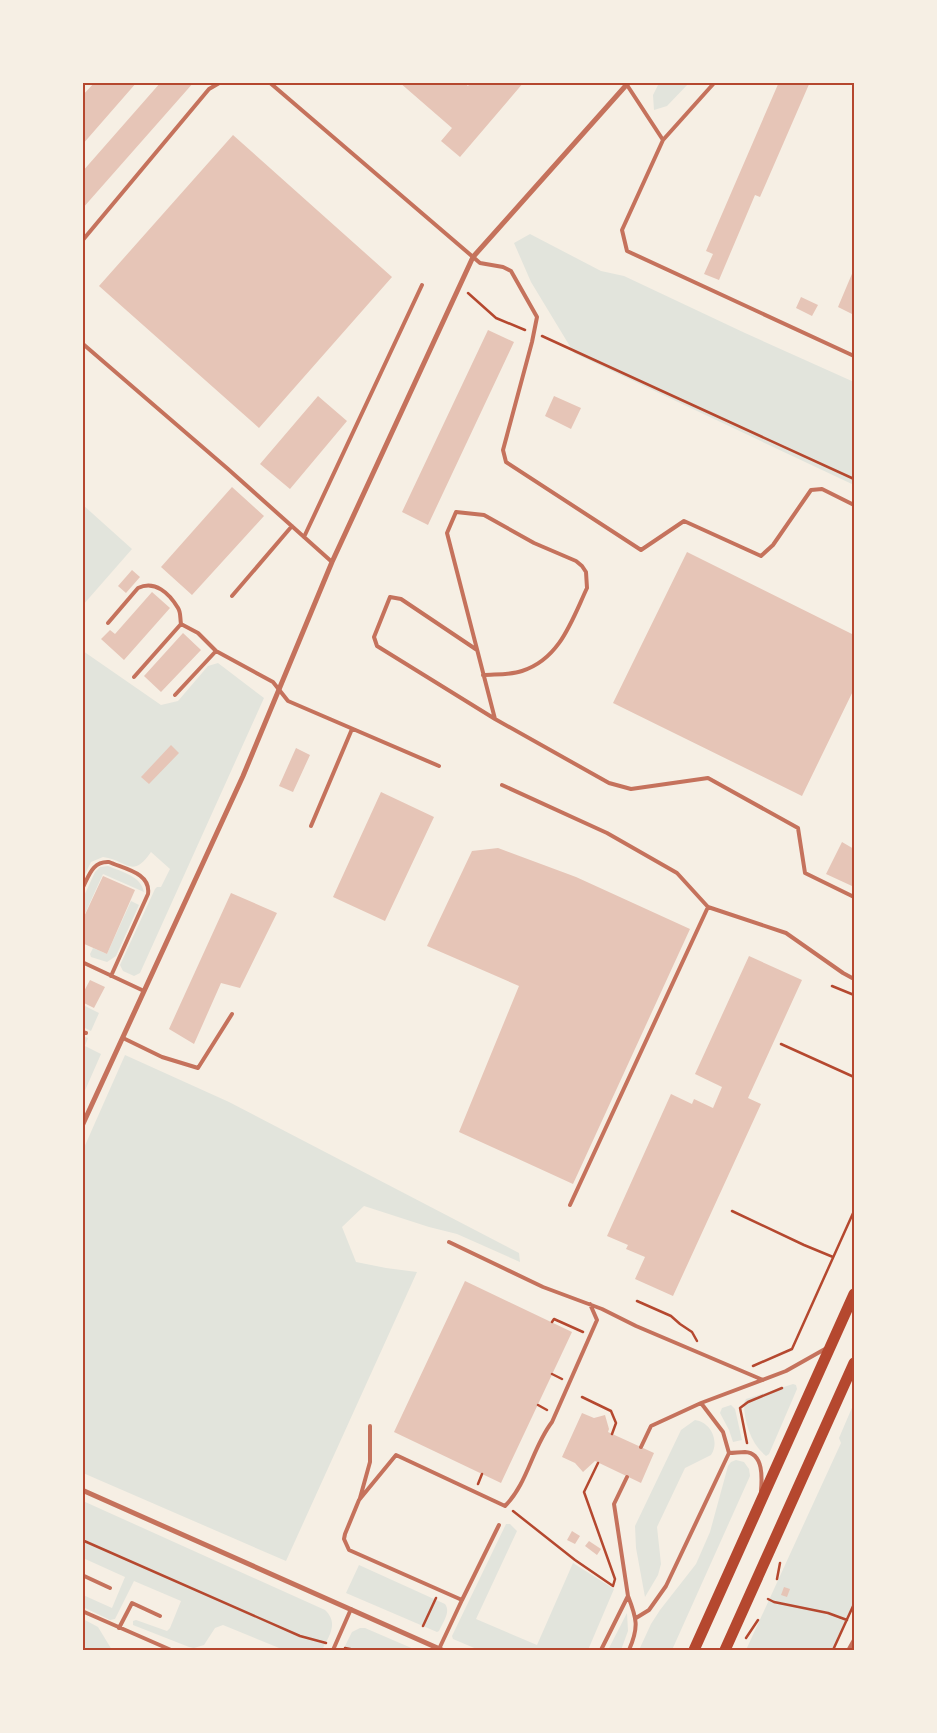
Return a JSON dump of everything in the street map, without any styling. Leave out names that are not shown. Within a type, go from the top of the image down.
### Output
[{"type":"main road","points":[[694,1650],[854,1294]]},
{"type":"main road","points":[[725,1650],[854,1363]]},
{"type":"street","points":[[82,1126],[243,776],[280,691],[332,562],[473,257],[628,84]]},
{"type":"street","points":[[82,1490],[440,1650]]},
{"type":"street","points":[[849,1650],[854,1641]]},
{"type":"lane","points":[[82,241],[210,89],[221,82]]},
{"type":"lane","points":[[269,82],[480,263],[503,267],[511,271],[538,317],[503,450],[506,462],[641,550],[684,521],[761,556],[773,545],[811,490],[822,489],[854,505]]},
{"type":"lane","points":[[715,82],[663,140],[622,230],[627,251],[853,355],[854,349]]},
{"type":"lane","points":[[628,84],[663,140]]},
{"type":"lane","points":[[304,537],[422,286]]},
{"type":"lane","points":[[83,344],[332,562]]},
{"type":"lane","points":[[483,675],[522,672],[544,660],[561,642],[587,588],[588,580],[582,566],[576,561],[534,543],[484,514],[456,512],[447,533],[494,719]]},
{"type":"lane","points":[[232,596],[292,526]]},
{"type":"lane","points":[[108,623],[138,588],[150,585],[161,589],[179,609],[181,624],[134,677]]},
{"type":"lane","points":[[477,650],[401,599],[390,597],[374,637],[377,646],[494,719],[609,782],[631,789],[708,778],[798,828],[805,873],[854,897]]},
{"type":"lane","points":[[181,624],[198,632],[216,651],[273,682],[288,701],[439,766]]},
{"type":"lane","points":[[175,695],[216,651]]},
{"type":"lane","points":[[311,826],[352,729]]},
{"type":"lane","points":[[502,785],[607,833],[677,873],[708,907],[786,934],[854,978]]},
{"type":"lane","points":[[82,889],[94,866],[104,862],[109,862],[143,877],[149,887],[148,894],[111,976]]},
{"type":"lane","points":[[570,1204],[708,907]]},
{"type":"lane","points":[[82,962],[144,991]]},
{"type":"lane","points":[[123,1038],[162,1057],[198,1068],[232,1014]]},
{"type":"lane","points":[[448,1242],[544,1287],[590,1304],[636,1326],[763,1380]]},
{"type":"lane","points":[[359,1500],[396,1455],[505,1506],[515,1496],[544,1432],[552,1422],[596,1320],[590,1304]]},
{"type":"lane","points":[[641,1447],[651,1426],[701,1403],[786,1371],[832,1345]]},
{"type":"lane","points":[[636,1618],[649,1610],[666,1586],[729,1453],[722,1432],[701,1403]]},
{"type":"lane","points":[[370,1426],[370,1462],[359,1500],[345,1534],[344,1540],[349,1550],[462,1600]]},
{"type":"lane","points":[[729,1453],[747,1452],[755,1456],[762,1470],[759,1507]]},
{"type":"lane","points":[[627,1476],[614,1504],[628,1596],[636,1618],[633,1640],[629,1650]]},
{"type":"lane","points":[[440,1650],[499,1525]]},
{"type":"lane","points":[[82,1575],[110,1588]]},
{"type":"lane","points":[[601,1650],[628,1596]]},
{"type":"lane","points":[[120,1628],[132,1603],[160,1616]]},
{"type":"lane","points":[[333,1650],[351,1610]]},
{"type":"lane","points":[[82,1611],[171,1650]]},
{"type":"path","points":[[467,292],[496,318],[524,329]]},
{"type":"path","points":[[547,338],[854,479]]},
{"type":"path","points":[[832,986],[854,995]]},
{"type":"path","points":[[782,1044],[854,1077]]},
{"type":"path","points":[[732,1211],[833,1257]]},
{"type":"path","points":[[751,1366],[792,1348],[854,1211]]},
{"type":"path","points":[[637,1301],[671,1316],[692,1332],[699,1345]]},
{"type":"path","points":[[552,1322],[554,1319],[585,1333]]},
{"type":"path","points":[[552,1374],[563,1380],[560,1387]]},
{"type":"path","points":[[747,1442],[740,1408],[748,1402],[782,1388]]},
{"type":"path","points":[[582,1397],[611,1411],[616,1423],[612,1434]]},
{"type":"path","points":[[538,1405],[549,1410],[545,1418]]},
{"type":"path","points":[[505,1506],[524,1518],[575,1560],[613,1586],[615,1579],[584,1492],[598,1463]]},
{"type":"path","points":[[477,1486],[482,1474]]},
{"type":"path","points":[[82,1540],[300,1636],[326,1643]]},
{"type":"path","points":[[423,1626],[439,1590]]},
{"type":"path","points":[[768,1599],[774,1602],[828,1613],[847,1620]]},
{"type":"path","points":[[833,1650],[854,1604]]},
{"type":"path","points":[[743,1645],[758,1620]]},
{"type":"path","points":[[344,1648],[355,1650]]},
{"type":"shaded area","points":[[659,83],[689,83],[667,106],[654,110],[653,95]]},
{"type":"shaded area","points":[[530,234],[601,271],[624,276],[854,382],[854,485],[574,353],[531,282],[514,243]]},
{"type":"shaded area","points":[[83,505],[132,549],[83,605]]},
{"type":"shaded area","points":[[83,651],[161,705],[178,701],[208,666],[218,663],[264,698],[140,973],[134,976],[123,971],[120,965],[155,889],[161,887],[170,869],[151,852],[139,865],[134,867],[103,857],[91,862],[83,878]]},
{"type":"shaded area","points":[[108,866],[135,878],[144,892],[103,874],[83,918],[83,898],[95,872],[100,867]]},
{"type":"shaded area","points":[[131,901],[139,905],[116,956],[107,962],[91,957],[90,954],[93,948],[107,954]]},
{"type":"shaded area","points":[[85,1006],[99,1013],[91,1031],[83,1027],[83,1011]]},
{"type":"shaded area","points":[[83,1036],[88,1038],[85,1046],[101,1054],[83,1095]]},
{"type":"shaded area","points":[[125,1055],[229,1102],[519,1253],[520,1262],[457,1234],[364,1206],[342,1227],[356,1262],[417,1272],[286,1561],[83,1473],[83,1150]]},
{"type":"shaded area","points":[[793,1384],[796,1385],[797,1389],[769,1454],[766,1456],[756,1445],[749,1432],[745,1418],[744,1403],[746,1399]]},
{"type":"shaded area","points":[[854,1403],[854,1605],[834,1650],[746,1650],[841,1443],[839,1438]]},
{"type":"shaded area","points":[[731,1405],[735,1409],[742,1440],[733,1442],[720,1413],[722,1408]]},
{"type":"shaded area","points":[[695,1420],[706,1424],[712,1433],[715,1444],[714,1450],[711,1455],[685,1468],[657,1527],[661,1564],[658,1575],[645,1597],[636,1548],[635,1526],[681,1430]]},
{"type":"shaded area","points":[[736,1460],[744,1462],[749,1469],[750,1476],[672,1650],[639,1650],[660,1610],[696,1564],[710,1532],[728,1466]]},
{"type":"shaded area","points":[[83,1501],[325,1610],[329,1615],[332,1625],[330,1635],[322,1650],[284,1650],[223,1625],[215,1628],[204,1645],[194,1648],[189,1647],[133,1625],[133,1621],[136,1620],[167,1631],[181,1601],[134,1581],[115,1619],[110,1620],[83,1607],[83,1595],[112,1608],[125,1577],[83,1558]]},
{"type":"shaded area","points":[[506,1524],[510,1524],[517,1531],[476,1619],[537,1645],[573,1563],[614,1589],[588,1650],[479,1650],[453,1639],[452,1636]]},
{"type":"shaded area","points":[[359,1565],[445,1604],[447,1614],[439,1631],[437,1632],[346,1593]]},
{"type":"shaded area","points":[[627,1613],[628,1631],[621,1650],[608,1650]]},
{"type":"shaded area","points":[[83,1619],[98,1627],[112,1650],[83,1650]]},
{"type":"shaded area","points":[[365,1628],[416,1650],[343,1650],[352,1632]]},
{"type":"building","points":[[95,82],[137,82],[82,145],[82,96]]},
{"type":"building","points":[[161,82],[194,82],[82,209],[82,172]]},
{"type":"building","points":[[399,82],[463,82],[468,86],[471,82],[524,82],[460,157],[441,141],[452,128]]},
{"type":"building","points":[[779,82],[810,82],[760,197],[755,195],[719,280],[704,274],[713,254],[706,251]]},
{"type":"building","points":[[233,135],[392,277],[259,428],[99,286]]},
{"type":"building","points":[[854,269],[854,315],[838,307]]},
{"type":"building","points":[[801,297],[818,305],[812,316],[796,308]]},
{"type":"building","points":[[488,330],[514,342],[428,525],[402,512]]},
{"type":"building","points":[[318,396],[347,421],[290,489],[260,464]]},
{"type":"building","points":[[554,396],[581,408],[571,429],[545,416]]},
{"type":"building","points":[[232,487],[264,516],[192,595],[161,567]]},
{"type":"building","points":[[687,552],[854,635],[854,689],[802,796],[613,703]]},
{"type":"building","points":[[132,570],[140,577],[126,593],[118,586]]},
{"type":"building","points":[[152,592],[170,608],[124,660],[101,639],[110,630],[115,634]]},
{"type":"building","points":[[183,633],[201,650],[161,692],[144,676]]},
{"type":"building","points":[[171,745],[179,753],[149,784],[141,777]]},
{"type":"building","points":[[296,748],[310,755],[293,792],[279,786]]},
{"type":"building","points":[[381,792],[434,817],[385,921],[333,897]]},
{"type":"building","points":[[842,842],[854,849],[854,881],[852,886],[826,874]]},
{"type":"building","points":[[498,848],[576,877],[690,929],[573,1184],[459,1132],[519,986],[427,946],[472,851]]},
{"type":"building","points":[[103,876],[135,890],[107,954],[82,943],[82,921]]},
{"type":"building","points":[[231,893],[277,913],[240,988],[221,983],[194,1044],[169,1029]]},
{"type":"building","points":[[749,956],[802,980],[748,1098],[761,1104],[673,1296],[635,1279],[645,1257],[626,1249],[628,1245],[607,1236],[671,1094],[692,1104],[694,1099],[713,1108],[722,1087],[695,1074]]},
{"type":"building","points":[[90,980],[105,987],[94,1008],[82,1002],[82,995]]},
{"type":"building","points":[[465,1281],[572,1332],[501,1483],[394,1432]]},
{"type":"building","points":[[582,1413],[594,1418],[605,1415],[609,1429],[608,1432],[654,1453],[641,1483],[595,1461],[583,1472],[575,1463],[562,1457]]},
{"type":"building","points":[[572,1531],[580,1536],[575,1544],[567,1540]]},
{"type":"building","points":[[589,1541],[601,1549],[597,1555],[585,1546]]},
{"type":"building","points":[[784,1587],[790,1589],[787,1597],[781,1595]]}]
